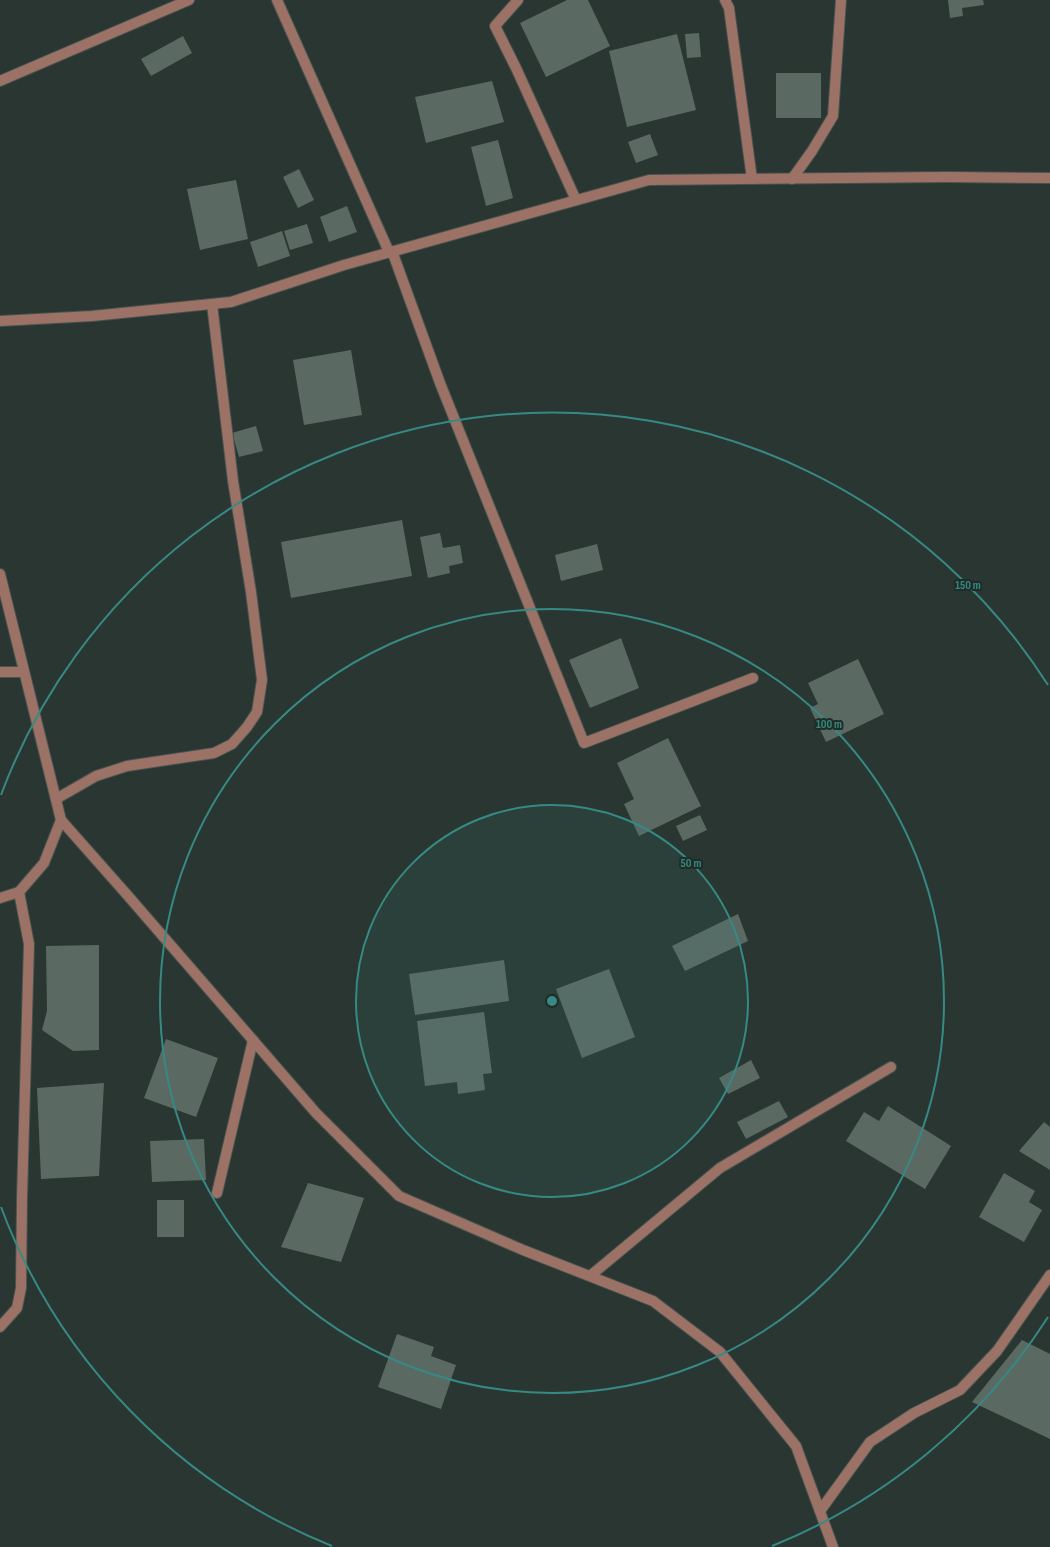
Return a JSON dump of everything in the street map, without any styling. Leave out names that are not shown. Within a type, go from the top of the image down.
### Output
[{"type":"street","points":[[0,81],[189,0]]},
{"type":"street","points":[[277,0],[390,251],[440,383],[584,742],[753,678]]},
{"type":"street","points":[[518,0],[495,26],[516,68],[576,200]]},
{"type":"street","points":[[725,0],[729,8],[752,179]]},
{"type":"street","points":[[792,179],[812,151],[833,116],[841,0]]},
{"type":"street","points":[[0,321],[92,316],[231,302],[390,251],[649,180],[946,177],[1050,178]]},
{"type":"street","points":[[56,799],[96,776],[127,766],[214,753],[232,744],[247,728],[257,712],[262,680],[251,592],[233,481],[212,304]]},
{"type":"street","points":[[0,574],[61,820],[316,1113],[399,1196],[523,1250],[653,1301],[720,1352],[796,1446],[833,1547]]},
{"type":"street","points":[[0,672],[24,672]]},
{"type":"street","points":[[0,898],[19,892],[44,863],[61,820]]},
{"type":"street","points":[[0,1326],[17,1308],[21,1288],[29,944],[19,892]]},
{"type":"street","points":[[217,1194],[253,1040]]},
{"type":"street","points":[[590,1276],[720,1168],[891,1067]]},
{"type":"street","points":[[820,1511],[870,1442],[914,1413],[960,1390],[997,1351],[1050,1275]]},
{"type":"building","points":[[567,0],[588,0],[610,46],[546,77],[520,23]]},
{"type":"building","points":[[948,0],[983,0],[984,5],[962,8],[963,16],[950,18]]},
{"type":"building","points":[[699,33],[701,57],[687,58],[685,34]]},
{"type":"building","points":[[677,34],[696,110],[627,127],[609,51]]},
{"type":"building","points":[[183,36],[192,53],[151,76],[141,59]]},
{"type":"building","points":[[776,73],[821,73],[821,118],[776,118]]},
{"type":"building","points":[[492,81],[504,122],[426,143],[415,97]]},
{"type":"building","points":[[650,134],[658,155],[636,163],[628,142]]},
{"type":"building","points":[[498,140],[513,198],[486,206],[471,147]]},
{"type":"building","points":[[299,169],[314,200],[298,208],[283,177]]},
{"type":"building","points":[[236,180],[248,239],[200,250],[187,189]]},
{"type":"building","points":[[347,206],[357,232],[329,242],[320,217]]},
{"type":"building","points":[[307,224],[313,243],[290,250],[284,231]]},
{"type":"building","points":[[282,231],[290,256],[258,267],[250,242]]},
{"type":"building","points":[[351,350],[362,415],[304,425],[293,360]]},
{"type":"building","points":[[256,426],[263,451],[239,457],[232,433]]},
{"type":"building","points":[[402,520],[412,576],[291,598],[281,542]]},
{"type":"building","points":[[440,533],[443,548],[460,545],[463,563],[449,566],[450,573],[428,578],[420,537]]},
{"type":"building","points":[[597,544],[603,570],[561,581],[555,555]]},
{"type":"building","points":[[621,638],[639,688],[590,708],[569,660]]},
{"type":"building","points":[[858,659],[884,714],[826,742],[810,708],[818,704],[808,683]]},
{"type":"building","points":[[668,738],[701,806],[639,836],[624,804],[634,799],[617,763]]},
{"type":"building","points":[[700,815],[707,830],[683,841],[676,826]]},
{"type":"building","points":[[738,914],[748,941],[685,971],[672,946]]},
{"type":"building","points":[[99,945],[99,1050],[73,1051],[42,1030],[47,1011],[46,946]]},
{"type":"building","points":[[504,960],[509,1001],[415,1015],[409,974]]},
{"type":"building","points":[[609,969],[635,1037],[582,1058],[556,989]]},
{"type":"building","points":[[484,1012],[492,1073],[483,1074],[485,1090],[458,1094],[457,1082],[425,1086],[417,1021]]},
{"type":"building","points":[[166,1039],[218,1058],[196,1117],[144,1098]]},
{"type":"building","points":[[751,1060],[760,1078],[728,1094],[719,1078]]},
{"type":"building","points":[[104,1083],[99,1176],[41,1179],[37,1088]]},
{"type":"building","points":[[779,1101],[788,1117],[746,1139],[737,1122]]},
{"type":"building","points":[[888,1106],[951,1146],[925,1189],[846,1141],[864,1112],[879,1121]]},
{"type":"building","points":[[1044,1122],[1050,1127],[1050,1170],[1019,1151]]},
{"type":"building","points":[[204,1139],[206,1180],[152,1182],[150,1141]]},
{"type":"building","points":[[1004,1173],[1035,1191],[1029,1202],[1042,1210],[1024,1242],[979,1217]]},
{"type":"building","points":[[308,1183],[364,1198],[341,1262],[281,1247]]},
{"type":"building","points":[[157,1200],[184,1200],[184,1237],[157,1237]]},
{"type":"building","points":[[397,1334],[434,1347],[431,1356],[456,1365],[441,1409],[378,1387]]},
{"type":"building","points":[[1022,1340],[1050,1354],[1050,1439],[972,1402]]}]
